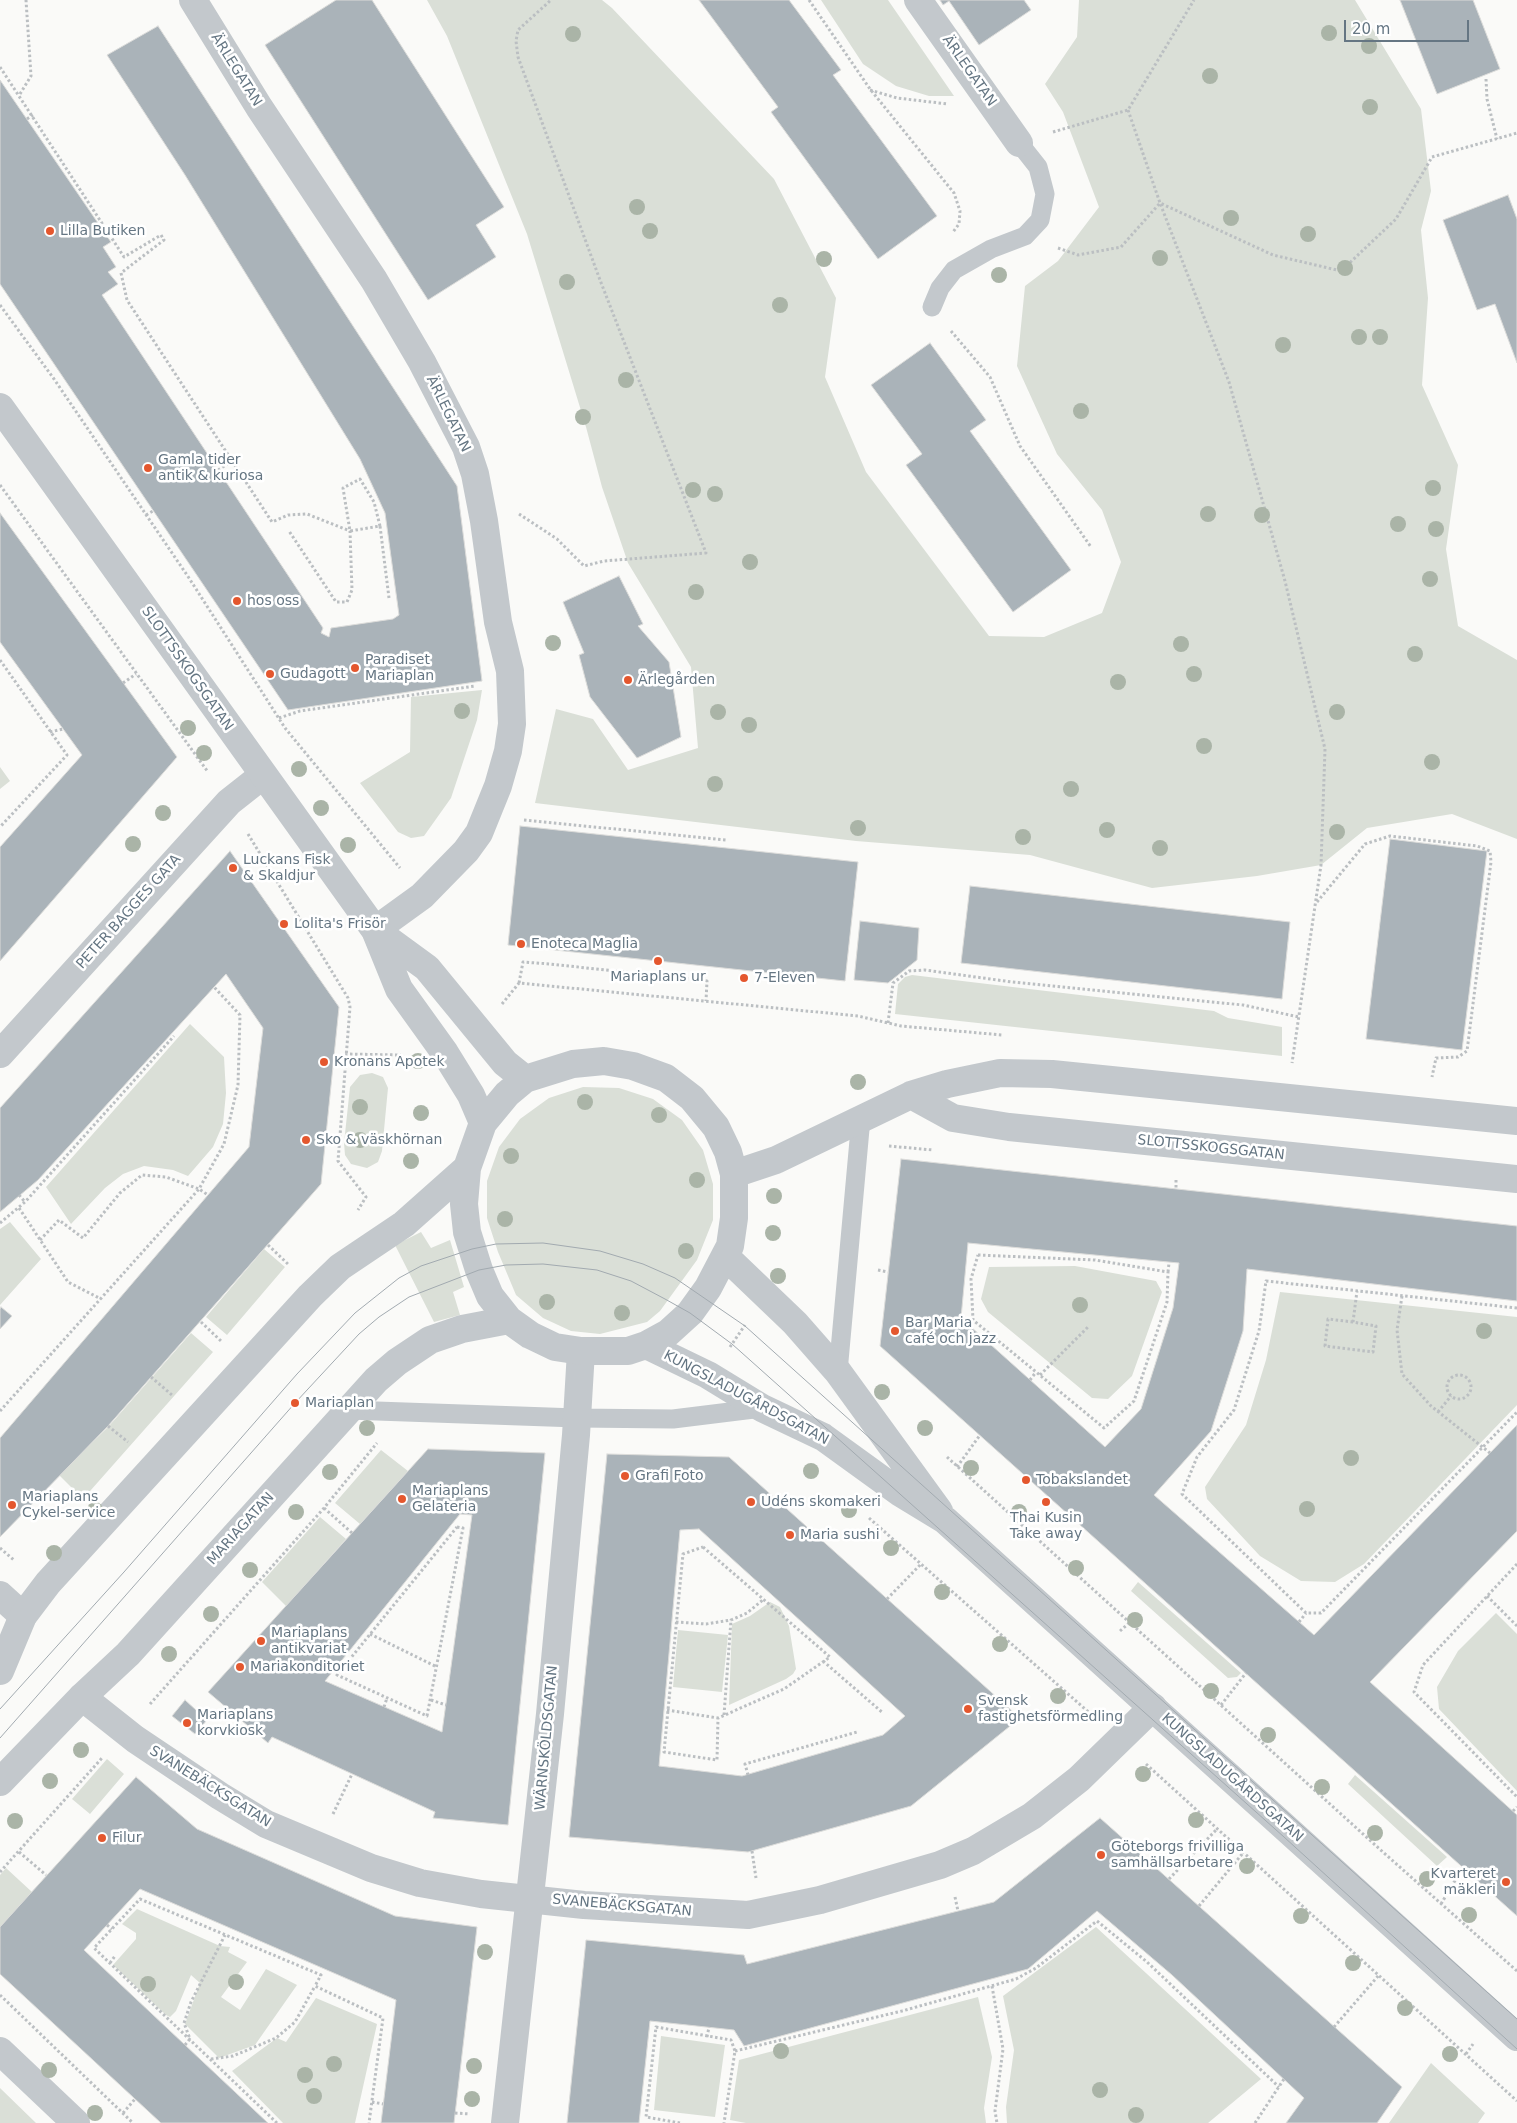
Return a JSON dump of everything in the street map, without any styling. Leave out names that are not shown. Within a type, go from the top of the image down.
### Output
[{"type":"street","name":"ÄRLEGATAN","points":[[192,0],[259,107],[379,288],[444,403],[466,447],[484,521],[498,622],[510,671],[512,724],[508,751],[498,786],[479,833],[452,867],[422,896],[375,930]]},
{"type":"street","name":"ÄRLEGATAN","points":[[918,0],[1019,143]]},
{"type":"street","name":"SLOTTSSKOGSGATAN","points":[[0,407],[262,776],[375,930],[400,989],[471,1095],[483,1123]]},
{"type":"street","name":"PETER BAGGES GATA","points":[[0,1054],[228,802],[262,776]]},
{"type":"street","name":"SLOTTSSKOGSGATAN","points":[[375,930],[427,968],[505,1063],[525,1080]]},
{"type":"street","points":[[604,1061],[633,1066],[666,1078],[692,1098],[716,1127],[728,1152],[734,1174],[734,1218],[730,1246],[703,1296],[690,1313],[668,1333],[628,1351],[581,1352],[555,1347],[530,1336],[509,1320],[490,1296],[479,1270],[468,1232],[464,1204],[468,1168],[483,1123],[507,1094],[525,1080],[573,1064],[604,1061]]},
{"type":"street","points":[[734,1174],[776,1160],[911,1095],[947,1084],[1000,1073],[1052,1074],[1517,1121]]},
{"type":"street","name":"SLOTTSSKOGSGATAN","points":[[911,1095],[954,1118],[1009,1127],[1517,1179]]},
{"type":"street","points":[[0,1672],[23,1616],[48,1583],[310,1296],[340,1267],[404,1224],[468,1168]]},
{"type":"street","name":"KUNGSLADUGÅRDSGATAN","points":[[725,1256],[795,1323],[838,1372],[945,1520]]},
{"type":"street","name":"MARIAGATAN","points":[[0,1782],[82,1697],[128,1654],[376,1380],[397,1362],[430,1340],[462,1329],[509,1320]]},
{"type":"street","name":"KUNGSLADUGÅRDSGATAN","points":[[646,1344],[708,1375],[762,1408],[823,1437],[899,1492],[945,1520],[1516,2035]]},
{"type":"street","name":"WÄRNSKÖLDSGATAN","points":[[505,2123],[532,1898],[578,1418],[581,1352]]},
{"type":"street","points":[[0,1595],[23,1616]]},
{"type":"street","name":"SVANEBÄCKSGATAN","points":[[82,1697],[126,1732],[191,1777],[266,1824],[371,1868],[437,1886],[481,1894],[584,1905],[748,1915],[820,1900],[940,1865],[973,1851],[1032,1816],[1079,1779],[1153,1707]]},
{"type":"street","points":[[0,2051],[76,2123]]},
{"type":"lane","points":[[932,307],[940,288],[954,270],[991,249],[1025,236],[1040,220],[1045,194],[1038,167],[1019,143]]},
{"type":"lane","points":[[838,1372],[861,1118]]},
{"type":"lane","points":[[348,1410],[578,1418],[673,1419],[762,1408]]},
{"type":"path","points":[[20,94],[31,76],[26,0]]},
{"type":"path","points":[[520,514],[557,539],[584,566],[604,561],[706,553],[600,280],[518,57],[516,41],[518,30],[550,0]]},
{"type":"path","points":[[809,0],[870,89],[954,194],[960,211],[959,224],[949,239],[945,254],[954,270]]},
{"type":"path","points":[[1019,143],[1128,110],[1194,0]]},
{"type":"path","points":[[0,67],[20,94],[124,257],[161,235],[164,240],[121,273],[128,300],[272,522],[288,515],[306,514],[350,531],[380,526]]},
{"type":"path","points":[[1486,79],[1487,99],[1497,139]]},
{"type":"path","points":[[870,89],[897,98],[954,104]]},
{"type":"path","points":[[1128,110],[1160,203],[1229,382],[1285,581],[1325,748],[1321,865],[1291,1068]]},
{"type":"path","points":[[27,119],[33,115]]},
{"type":"path","points":[[1160,203],[1273,255],[1341,271],[1396,219],[1432,157],[1517,133]]},
{"type":"path","points":[[1025,236],[1078,255],[1122,247],[1160,203]]},
{"type":"path","points":[[0,304],[54,379],[146,515],[285,728],[422,896]]},
{"type":"path","points":[[932,307],[990,377],[1020,446],[1091,547]]},
{"type":"path","points":[[218,470],[232,461]]},
{"type":"path","points":[[289,531],[336,602],[347,602],[352,590],[350,531],[343,488],[360,479],[374,502],[380,526],[389,598]]},
{"type":"path","points":[[0,485],[228,802],[348,998],[350,1007],[338,1161],[366,1197],[355,1214]]},
{"type":"path","points":[[146,515],[154,511]]},
{"type":"path","points":[[0,660],[66,756],[0,827]]},
{"type":"path","points":[[123,683],[136,674]]},
{"type":"path","points":[[285,728],[278,717],[300,711],[476,686]]},
{"type":"path","points":[[50,732],[63,729]]},
{"type":"path","points":[[516,819],[726,840]]},
{"type":"path","points":[[1316,903],[1365,844],[1390,836],[1477,846],[1490,851],[1491,862],[1467,1051],[1458,1057],[1436,1058],[1431,1083]]},
{"type":"path","points":[[397,864],[404,860]]},
{"type":"path","points":[[497,1011],[519,983],[523,962],[708,981],[706,1001]]},
{"type":"path","points":[[888,1023],[893,983],[908,970],[925,970],[1032,984],[1243,1004],[1299,1017]]},
{"type":"path","points":[[519,983],[858,1016],[902,1026]]},
{"type":"path","points":[[0,1411],[199,1189],[224,1144],[238,1085],[240,1015],[214,987]]},
{"type":"path","points":[[0,1223],[25,1202],[174,1036]]},
{"type":"path","points":[[345,1054],[403,1055]]},
{"type":"path","points":[[40,1240],[59,1220],[83,1238],[120,1193],[142,1175],[166,1177],[199,1189],[208,1195]]},
{"type":"path","points":[[19,1195],[25,1202]]},
{"type":"path","points":[[19,1208],[68,1282],[101,1299]]},
{"type":"path","points":[[268,1245],[295,1271]]},
{"type":"path","points":[[1168,1272],[1095,1260],[978,1255],[971,1279],[973,1320],[1104,1428],[1134,1401],[1167,1302],[1169,1263]]},
{"type":"path","points":[[965,1279],[971,1279]]},
{"type":"path","points":[[1517,1308],[1266,1281],[1259,1331],[1234,1410],[1197,1457],[1182,1494],[1306,1613],[1321,1613],[1517,1412]]},
{"type":"path","points":[[1353,1322],[1357,1291]]},
{"type":"path","points":[[1402,1296],[1397,1330],[1402,1374],[1438,1412],[1490,1454]]},
{"type":"path","points":[[1328,1319],[1353,1322],[1376,1326],[1373,1352],[1325,1346],[1328,1319]]},
{"type":"path","points":[[201,1322],[226,1345]]},
{"type":"path","points":[[1040,1375],[1090,1326]]},
{"type":"path","points":[[1030,1380],[1036,1372]]},
{"type":"path","points":[[1461,1375],[1469,1380],[1471,1388],[1469,1394],[1462,1399],[1451,1396],[1447,1387],[1451,1378],[1461,1375]]},
{"type":"path","points":[[151,1377],[177,1401]]},
{"type":"path","points":[[1438,1412],[1451,1396]]},
{"type":"path","points":[[108,1426],[131,1445]]},
{"type":"path","points":[[957,1467],[980,1435]]},
{"type":"path","points":[[0,1872],[324,1508],[382,1438]]},
{"type":"path","points":[[943,1453],[1517,1971]]},
{"type":"path","points":[[324,1508],[352,1532]]},
{"type":"path","points":[[457,1527],[463,1528],[427,1716],[337,1676],[370,1634],[457,1527]]},
{"type":"path","points":[[718,1718],[717,1760],[664,1752],[669,1668],[683,1554],[703,1547],[830,1657]]},
{"type":"path","points":[[0,1548],[19,1564]]},
{"type":"path","points":[[887,1599],[921,1564]]},
{"type":"path","points":[[1517,1564],[1423,1665],[1414,1692],[1517,1797]]},
{"type":"path","points":[[409,1577],[413,1581]]},
{"type":"path","points":[[1487,1596],[1517,1626]]},
{"type":"path","points":[[676,1622],[706,1624],[730,1620],[747,1613],[764,1599]]},
{"type":"path","points":[[1299,1622],[1306,1613]]},
{"type":"path","points":[[724,1715],[730,1620]]},
{"type":"path","points":[[370,1634],[437,1667]]},
{"type":"path","points":[[667,1710],[718,1718],[784,1689],[835,1652]]},
{"type":"path","points":[[823,1661],[883,1713]]},
{"type":"path","points":[[1221,1705],[1246,1673]]},
{"type":"path","points":[[384,1707],[387,1698]]},
{"type":"path","points":[[431,1700],[446,1705]]},
{"type":"path","points":[[748,1775],[745,1764],[857,1732]]},
{"type":"path","points":[[330,1818],[352,1774]]},
{"type":"path","points":[[1514,1812],[1517,1807]]},
{"type":"path","points":[[1169,1880],[1217,1829]]},
{"type":"path","points":[[752,1851],[757,1884]]},
{"type":"path","points":[[19,1852],[46,1875]]},
{"type":"path","points":[[1199,1906],[1243,1853]]},
{"type":"path","points":[[1441,1904],[1462,1867]]},
{"type":"path","points":[[211,2059],[233,2056],[276,2038],[295,2022],[321,1975],[140,1899],[94,1948],[277,2123]]},
{"type":"path","points":[[735,2051],[902,2011],[1016,1979],[1036,1968],[1097,1921],[1148,1962],[1279,2087]]},
{"type":"path","points":[[107,1924],[112,1929]]},
{"type":"path","points":[[1119,1939],[1123,1934]]},
{"type":"path","points":[[190,2039],[184,2023],[191,2002],[225,1935]]},
{"type":"path","points":[[110,1963],[115,1956]]},
{"type":"path","points":[[1148,1962],[1152,1958]]},
{"type":"path","points":[[1334,2026],[1379,1975]]},
{"type":"path","points":[[973,1984],[974,1990]]},
{"type":"path","points":[[315,1986],[384,2018],[369,2123]]},
{"type":"path","points":[[992,1986],[1002,2049],[996,2111],[997,2123]]},
{"type":"path","points":[[0,1995],[133,2123]]},
{"type":"path","points":[[680,2123],[646,2117],[656,2026],[730,2040],[735,2051],[724,2123]]},
{"type":"path","points":[[708,2037],[709,2027]]},
{"type":"path","points":[[185,2045],[190,2039]]},
{"type":"path","points":[[1255,2123],[1284,2079]]},
{"type":"path","points":[[123,2113],[134,2099]]},
{"type":"path","points":[[372,2102],[383,2104]]},
{"type":"shaded area","points":[[427,0],[602,0],[612,8],[774,179],[836,298],[825,377],[866,472],[989,636],[1044,637],[1102,613],[1121,562],[1102,510],[1057,454],[1017,366],[1025,286],[1058,261],[1099,207],[1063,112],[1045,84],[1077,37],[1079,0],[1355,0],[1421,109],[1431,191],[1421,230],[1428,298],[1422,385],[1458,465],[1446,549],[1458,626],[1517,660],[1517,839],[1452,814],[1367,828],[1321,865],[1257,876],[1152,888],[1030,855],[856,841],[535,803],[556,709],[593,719],[628,770],[698,748],[691,667],[628,563],[602,487],[586,427],[527,234],[447,36]]},
{"type":"shaded area","points":[[821,0],[888,0],[954,96],[929,96],[896,86],[863,64]]},
{"type":"shaded area","points":[[482,690],[477,720],[451,798],[424,836],[411,838],[398,832],[360,783],[410,752],[411,697]]},
{"type":"shaded area","points":[[0,767],[10,781],[0,789]]},
{"type":"shaded area","points":[[912,975],[1214,1011],[1228,1018],[1282,1027],[1282,1056],[895,1014],[898,984],[905,977]]},
{"type":"shaded area","points":[[190,1024],[224,1057],[226,1093],[223,1124],[213,1147],[188,1176],[173,1170],[144,1166],[123,1174],[105,1188],[71,1224],[46,1187]]},
{"type":"shaded area","points":[[372,1073],[383,1077],[388,1088],[382,1151],[378,1162],[367,1168],[351,1164],[345,1155],[344,1143],[350,1087],[360,1075]]},
{"type":"shaded area","points":[[583,1087],[619,1088],[653,1099],[682,1120],[703,1150],[713,1184],[713,1220],[697,1260],[660,1311],[647,1322],[600,1334],[571,1331],[543,1318],[516,1295],[498,1252],[487,1218],[487,1181],[499,1147],[520,1119],[549,1098]]},
{"type":"shaded area","points":[[10,1222],[41,1259],[0,1305],[0,1229]]},
{"type":"shaded area","points":[[421,1232],[431,1248],[450,1240],[464,1287],[453,1292],[460,1315],[434,1322],[395,1245]]},
{"type":"shaded area","points":[[264,1249],[285,1267],[227,1335],[206,1317]]},
{"type":"shaded area","points":[[1075,1266],[1156,1281],[1162,1292],[1132,1376],[1108,1399],[1092,1398],[988,1312],[981,1299],[989,1267]]},
{"type":"shaded area","points":[[1280,1292],[1517,1317],[1517,1405],[1364,1564],[1335,1582],[1301,1581],[1260,1556],[1207,1499],[1205,1487],[1246,1425],[1266,1360]]},
{"type":"shaded area","points":[[191,1333],[213,1352],[83,1499],[59,1475],[109,1426]]},
{"type":"shaded area","points":[[381,1450],[408,1471],[360,1524],[335,1503]]},
{"type":"shaded area","points":[[320,1517],[346,1539],[286,1606],[262,1582]]},
{"type":"shaded area","points":[[1138,1582],[1241,1673],[1237,1677],[1228,1678],[1131,1591]]},
{"type":"shaded area","points":[[770,1602],[780,1607],[789,1626],[796,1669],[786,1679],[729,1705],[732,1624],[750,1616]]},
{"type":"shaded area","points":[[1496,1613],[1517,1634],[1517,1791],[1439,1709],[1437,1687],[1458,1651]]},
{"type":"shaded area","points":[[678,1630],[728,1635],[722,1692],[673,1687]]},
{"type":"shaded area","points":[[107,1759],[124,1774],[90,1814],[72,1799]]},
{"type":"shaded area","points":[[1355,1775],[1447,1857],[1437,1866],[1348,1784]]},
{"type":"shaded area","points":[[6,1868],[32,1892],[0,1927],[0,1875]]},
{"type":"shaded area","points":[[137,1909],[220,1946],[230,1947],[228,1952],[247,1962],[221,1997],[240,2010],[266,1969],[297,1985],[255,2045],[219,2058],[185,2024],[200,1983],[191,1975],[176,2011],[170,2017],[113,1965],[136,1939],[136,1933],[122,1924]]},
{"type":"shaded area","points":[[1096,1927],[1261,2079],[1208,2123],[1007,2123],[1006,2107],[1014,2050],[1003,1996]]},
{"type":"shaded area","points":[[978,1997],[992,2057],[984,2108],[986,2123],[746,2123],[730,2120],[739,2060]]},
{"type":"shaded area","points":[[316,1998],[377,2024],[355,2123],[283,2123],[232,2071],[277,2038],[286,2042]]},
{"type":"shaded area","points":[[661,2036],[725,2045],[715,2117],[654,2110]]},
{"type":"shaded area","points":[[1431,2063],[1485,2113],[1478,2123],[1389,2123]]},
{"type":"shaded area","points":[[0,2088],[36,2123],[0,2123]]},
{"type":"building","points":[[336,0],[372,0],[504,207],[476,225],[496,257],[428,300],[265,45]]},
{"type":"building","points":[[699,0],[789,0],[841,70],[833,75],[937,216],[878,259],[771,112],[778,107]]},
{"type":"building","points":[[940,0],[1024,0],[1031,10],[979,45],[949,1],[943,5]]},
{"type":"building","points":[[1400,0],[1473,0],[1500,69],[1437,94]]},
{"type":"building","points":[[158,26],[457,486],[482,681],[288,710],[0,284],[0,80],[111,242],[103,247],[116,267],[108,272],[118,284],[102,295],[323,628],[321,633],[329,637],[331,628],[393,619],[399,615],[385,513],[360,459],[185,175],[107,55]]},
{"type":"building","points":[[1508,195],[1517,219],[1517,363],[1495,304],[1477,310],[1443,220]]},
{"type":"building","points":[[930,343],[986,420],[970,431],[1071,570],[1013,612],[906,465],[922,454],[871,385]]},
{"type":"building","points":[[0,513],[177,757],[0,961],[0,847],[82,755],[0,642]]},
{"type":"building","name":"Ärlegården","points":[[619,576],[643,624],[638,626],[669,662],[681,737],[637,758],[590,697],[579,655],[584,653],[563,602]]},
{"type":"building","points":[[520,826],[858,862],[845,981],[508,945]]},
{"type":"building","points":[[1390,839],[1487,851],[1462,1050],[1366,1039]]},
{"type":"building","points":[[230,851],[339,1007],[321,1184],[108,1426],[0,1537],[0,1438],[249,1147],[263,1028],[226,974],[38,1180],[0,1212],[0,1108]]},
{"type":"building","points":[[970,886],[1290,922],[1282,999],[961,963]]},
{"type":"building","points":[[860,921],[919,928],[917,960],[888,983],[854,980]]},
{"type":"building","points":[[901,1159],[1517,1226],[1517,1301],[1247,1269],[1243,1331],[1211,1431],[1154,1495],[1314,1635],[1517,1425],[1517,1531],[1370,1682],[1517,1815],[1517,1916],[880,1346]],"holes":[[[968,1243],[1179,1263],[1173,1308],[1141,1409],[1105,1447],[961,1318]]]},
{"type":"building","points":[[1,1307],[12,1316],[0,1329],[0,1309]]},
{"type":"building","points":[[428,1449],[545,1453],[508,1825],[433,1818],[435,1812],[272,1737],[268,1743],[208,1692]],"holes":[[[460,1514],[472,1515],[442,1732],[325,1681]]]},
{"type":"building","points":[[607,1454],[729,1457],[1020,1718],[911,1806],[748,1852],[569,1837]],"holes":[[[699,1529],[905,1716],[883,1735],[742,1776],[659,1766],[680,1530]]]},
{"type":"building","points":[[185,1700],[207,1720],[195,1734],[172,1716]]},
{"type":"building","points":[[136,1777],[197,1829],[395,1916],[477,1927],[454,2123],[381,2123],[396,2000],[140,1889],[84,1950],[268,2123],[161,2123],[0,1974],[0,1927]]},
{"type":"building","points":[[1100,1818],[1402,2087],[1377,2123],[1286,2123],[1304,2098],[1172,1975],[1097,1911],[1028,1969],[744,2046],[734,2030],[650,2021],[639,2123],[567,2123],[586,1940],[744,1955],[747,1964],[994,1902]]},
{"type":"tram line","points":[[0,1709],[124,1572],[297,1374],[355,1313],[399,1278],[421,1266],[472,1249],[496,1244],[543,1243],[600,1251],[643,1264],[675,1278],[745,1326],[1517,2019]]},
{"type":"tram line","points":[[0,1738],[295,1403],[359,1334],[379,1317],[409,1297],[479,1270],[506,1265],[543,1264],[597,1270],[631,1281],[665,1299],[690,1313],[732,1344],[1284,1837],[1517,2049]]},
{"type":"place","name":"Lilla Butiken","points":[[50,231]]},
{"type":"place","name":"Gamla tider antik & kuriosa","points":[[148,468]]},
{"type":"place","name":"hos oss","points":[[237,601]]},
{"type":"place","name":"Paradiset Mariaplan","points":[[355,668]]},
{"type":"place","name":"Gudagott","points":[[270,674]]},
{"type":"place","name":"Ärlegården","points":[[628,680]]},
{"type":"place","name":"Luckans Fisk & Skaldjur","points":[[233,868]]},
{"type":"place","name":"Lolita's Frisör","points":[[284,924]]},
{"type":"place","name":"Enoteca Maglia","points":[[521,944]]},
{"type":"place","name":"Mariaplans ur","points":[[658,961]]},
{"type":"place","name":"7-Eleven","points":[[744,978]]},
{"type":"place","name":"Kronans Apotek","points":[[324,1062]]},
{"type":"place","name":"Sko & väskhörnan","points":[[306,1140]]},
{"type":"place","name":"Bar Maria café och jazz","points":[[895,1331]]},
{"type":"place","name":"Mariaplan","points":[[295,1403]]},
{"type":"place","name":"Grafi Foto","points":[[625,1476]]},
{"type":"place","name":"Tobakslandet","points":[[1026,1480]]},
{"type":"place","name":"Mariaplans Gelateria","points":[[402,1499]]},
{"type":"place","name":"Udéns skomakeri","points":[[751,1502]]},
{"type":"place","name":"Thai Kusin Take away","points":[[1046,1502]]},
{"type":"place","name":"Mariaplans Cykel-service","points":[[12,1505]]},
{"type":"place","name":"Maria sushi","points":[[790,1535]]},
{"type":"place","name":"Mariaplans antikvariat","points":[[261,1641]]},
{"type":"place","name":"Mariakonditoriet","points":[[240,1667]]},
{"type":"place","name":"Svensk fastighetsförmedling","points":[[968,1709]]},
{"type":"place","name":"Mariaplans korvkiosk","points":[[187,1723]]},
{"type":"place","name":"Filur","points":[[102,1838]]},
{"type":"place","name":"Göteborgs frivilliga samhällsarbetare","points":[[1101,1855]]},
{"type":"place","name":"Kvarteret mäkleri","points":[[1506,1882]]}]
